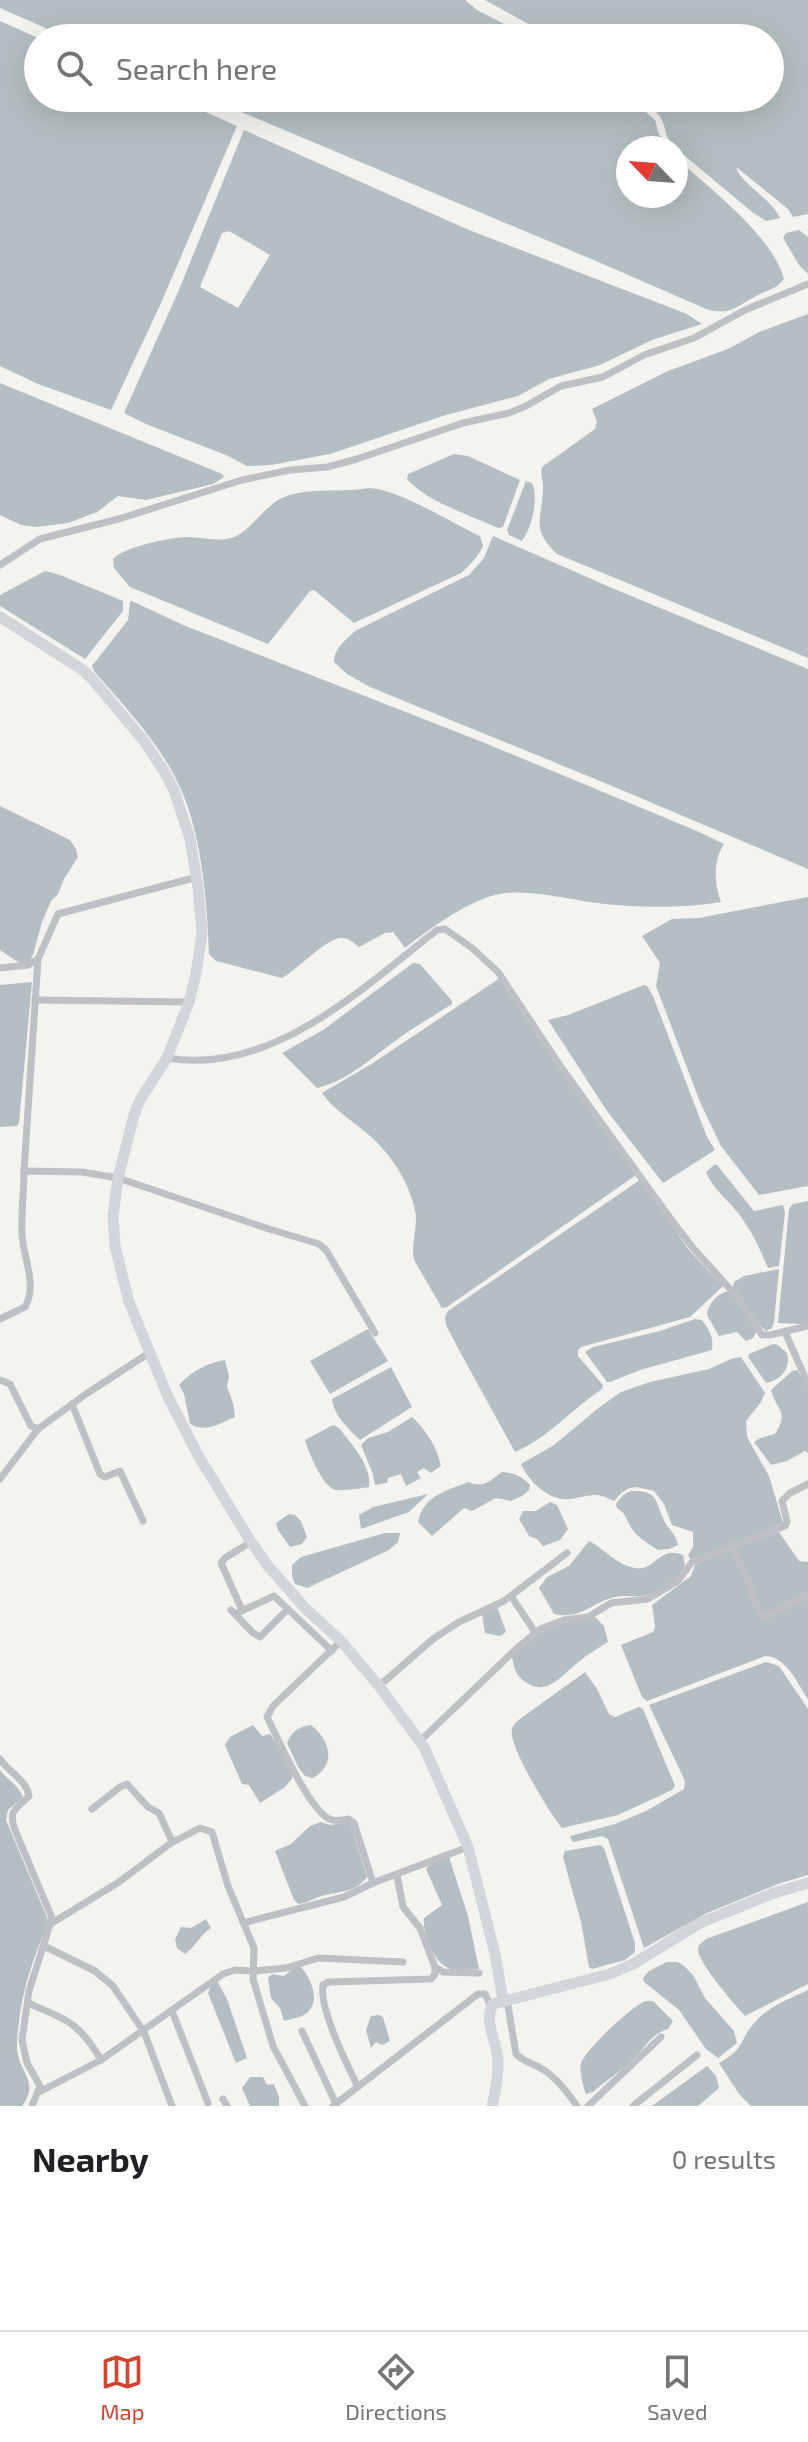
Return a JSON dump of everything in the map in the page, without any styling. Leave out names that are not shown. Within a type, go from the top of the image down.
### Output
[{"type":"street","points":[[0,565],[40,539],[122,518],[242,480],[290,470],[327,467],[357,459],[463,423],[509,413],[561,386],[603,377],[644,355],[694,338],[745,310],[808,284]]},
{"type":"street","points":[[0,617],[83,670],[102,690],[144,741],[165,773],[190,839],[202,934],[196,974],[189,1002],[167,1058],[134,1115],[118,1178],[113,1216],[115,1246],[144,1356],[192,1443],[268,1566],[337,1646],[379,1686],[420,1741],[445,1790],[468,1847],[495,1954],[498,2003],[516,2054],[557,2081],[577,2106]]},
{"type":"street","points":[[0,1319],[25,1307],[29,1297],[29,1268],[22,1237],[38,959],[58,914],[197,877]]},
{"type":"street","points":[[167,1058],[209,1061],[247,1053],[293,1033],[330,1013],[437,930],[445,929],[498,972],[561,1067],[673,1222],[741,1301],[762,1335],[808,1326]]},
{"type":"street","points":[[0,968],[28,965],[38,959]]},
{"type":"street","points":[[35,1000],[189,1002]]},
{"type":"street","points":[[24,1171],[82,1172],[118,1178],[319,1244],[326,1250],[375,1333]]},
{"type":"street","points":[[785,1332],[808,1384]]},
{"type":"street","points":[[0,1479],[38,1429],[144,1356]]},
{"type":"street","points":[[2,1383],[10,1384],[31,1426],[38,1429]]},
{"type":"street","points":[[72,1404],[100,1474],[105,1477],[120,1471],[143,1521]]},
{"type":"street","points":[[420,1741],[535,1632],[554,1623],[588,1617],[611,1603],[648,1599],[678,1581],[692,1562],[785,1526],[787,1518],[782,1501],[808,1484]]},
{"type":"street","points":[[251,1542],[221,1563],[236,1611],[260,1637],[288,1609]]},
{"type":"street","points":[[733,1545],[758,1613],[769,1615],[808,1595]]},
{"type":"street","points":[[379,1686],[433,1639],[511,1596],[567,1553]]},
{"type":"street","points":[[236,1611],[274,1596],[337,1646]]},
{"type":"street","points":[[511,1596],[535,1632]]},
{"type":"street","points":[[337,1646],[273,1706],[267,1717],[297,1778],[324,1815],[335,1821],[348,1819],[354,1823],[373,1883]]},
{"type":"street","points":[[0,1759],[29,1792],[11,1817],[52,1923]]},
{"type":"street","points":[[92,1809],[127,1784],[148,1807],[159,1813],[171,1843]]},
{"type":"street","points":[[32,2106],[40,2086],[27,2063],[23,2047],[33,1978],[52,1923],[119,1882],[171,1843],[200,1828],[212,1832],[228,1886],[254,1948],[255,1987],[273,2046],[305,2106]]},
{"type":"street","points":[[243,1923],[344,1897],[468,1847]]},
{"type":"street","points":[[358,2087],[325,2007],[323,1985],[329,1982],[431,1979],[435,1974],[420,1928],[403,1907],[397,1875]]},
{"type":"street","points":[[492,2106],[498,2062],[489,2016],[498,2003],[610,1974],[633,1964],[700,1923],[774,1893],[808,1883]]},
{"type":"street","points":[[44,1946],[105,1978],[144,2032],[172,2106]]},
{"type":"street","points":[[39,2092],[101,2060],[223,1974],[235,1970],[286,1968],[318,1958],[403,1962]]},
{"type":"street","points":[[435,1967],[443,1972],[479,1973]]},
{"type":"street","points":[[302,2031],[335,2105],[478,1994],[485,1994],[498,2003]]},
{"type":"street","points":[[28,2003],[77,2026],[89,2038],[101,2060]]},
{"type":"street","points":[[172,2011],[208,2103]]},
{"type":"street","points":[[588,2106],[661,2037]]},
{"type":"street","points":[[633,2106],[697,2055]]},
{"type":"shaded area","points":[[0,0],[465,0],[504,24],[36,24],[0,8]]},
{"type":"shaded area","points":[[485,0],[808,0],[808,214],[793,217],[788,209],[736,167],[780,218],[766,221],[688,158],[688,136],[667,136],[656,112],[784,112],[784,24],[529,24]]},
{"type":"shaded area","points":[[0,21],[24,32],[24,112],[206,112],[237,126],[111,410],[38,384],[0,366]]},
{"type":"shaded area","points":[[241,112],[646,112],[655,120],[660,136],[616,136],[616,208],[688,208],[688,168],[754,230],[777,262],[784,279],[774,288],[732,309],[706,309]]},
{"type":"shaded area","points":[[244,130],[469,230],[687,314],[702,324],[652,340],[600,365],[549,379],[518,396],[446,415],[330,454],[271,465],[247,466],[124,413],[178,292]],"holes":[[[229,231],[270,255],[238,308],[200,287],[222,233]]]},
{"type":"shaded area","points":[[799,230],[808,237],[808,274],[783,238],[786,233]]},
{"type":"shaded area","points":[[808,314],[808,658],[557,554],[548,545],[540,529],[542,467],[595,429],[597,421],[592,409],[668,371]]},
{"type":"shaded area","points":[[0,383],[224,477],[213,484],[146,500],[118,496],[97,512],[68,523],[37,527],[21,525],[0,515]]},
{"type":"shaded area","points":[[454,454],[468,456],[520,480],[503,527],[498,528],[437,501],[407,479],[408,474]]},
{"type":"shaded area","points":[[526,481],[532,483],[535,504],[522,541],[509,535],[507,530]]},
{"type":"shaded area","points":[[369,488],[410,500],[480,536],[481,550],[461,573],[354,623],[314,590],[310,591],[268,644],[130,587],[114,568],[113,559],[127,550],[148,544],[180,537],[231,538],[284,497],[304,492]]},
{"type":"shaded area","points":[[493,536],[808,669],[808,869],[370,687],[347,674],[334,662],[338,648],[355,631],[469,575],[484,558]]},
{"type":"shaded area","points":[[45,571],[123,601],[123,611],[85,659],[0,606],[0,595]]},
{"type":"shaded area","points":[[132,601],[183,625],[485,743],[724,844],[716,872],[721,902],[634,906],[507,893],[459,910],[405,948],[393,932],[359,947],[347,939],[336,939],[282,978],[216,961],[209,954],[205,890],[187,804],[171,769],[151,739],[92,666],[128,620]]},
{"type":"shaded area","points":[[0,806],[70,840],[78,857],[51,901],[28,963],[21,964],[0,950]]},
{"type":"shaded area","points":[[808,897],[808,1186],[759,1195],[721,1146],[700,1102],[656,986],[660,963],[642,936],[672,919],[699,918]]},
{"type":"shaded area","points":[[413,963],[420,964],[452,1004],[328,1085],[317,1088],[282,1053],[323,1030]]},
{"type":"shaded area","points":[[500,978],[636,1175],[442,1308],[414,1260],[416,1216],[412,1199],[396,1166],[382,1147],[336,1109],[322,1093],[373,1063]]},
{"type":"shaded area","points":[[32,982],[19,1123],[17,1126],[0,1127],[0,985]]},
{"type":"shaded area","points":[[644,985],[653,996],[707,1137],[715,1150],[663,1183],[607,1111],[548,1020]]},
{"type":"shaded area","points":[[714,1165],[754,1211],[783,1205],[785,1213],[779,1266],[768,1268],[745,1223],[713,1184],[706,1172]]},
{"type":"shaded area","points":[[640,1180],[688,1249],[723,1286],[690,1317],[581,1347],[578,1356],[603,1385],[602,1389],[538,1439],[515,1452],[446,1325],[445,1317],[448,1311]]},
{"type":"shaded area","points":[[808,1201],[808,1328],[800,1324],[778,1323],[789,1209],[793,1204]]},
{"type":"shaded area","points":[[779,1269],[774,1322],[772,1328],[766,1331],[733,1289],[734,1282],[744,1276]]},
{"type":"shaded area","points":[[730,1291],[757,1331],[753,1338],[746,1341],[737,1332],[719,1336],[707,1315],[714,1299]]},
{"type":"shaded area","points":[[695,1319],[702,1320],[709,1330],[712,1350],[640,1370],[610,1382],[585,1352],[593,1347]]},
{"type":"shaded area","points":[[368,1329],[388,1361],[330,1394],[310,1361]]},
{"type":"shaded area","points":[[773,1344],[787,1353],[788,1364],[780,1376],[766,1383],[748,1357]]},
{"type":"shaded area","points":[[741,1357],[765,1393],[746,1421],[747,1437],[769,1476],[783,1523],[691,1560],[688,1555],[693,1547],[693,1532],[672,1525],[664,1504],[654,1491],[632,1487],[614,1501],[597,1495],[563,1499],[541,1489],[521,1464],[554,1445],[621,1392],[709,1369]]},
{"type":"shaded area","points":[[225,1360],[229,1376],[227,1387],[235,1417],[207,1428],[196,1427],[190,1424],[179,1385],[200,1368]]},
{"type":"shaded area","points":[[391,1367],[412,1407],[360,1440],[338,1416],[332,1399]]},
{"type":"shaded area","points":[[797,1370],[808,1387],[808,1453],[805,1451],[771,1465],[754,1442],[775,1434],[782,1415],[771,1390]]},
{"type":"shaded area","points":[[412,1417],[430,1439],[441,1466],[431,1473],[424,1468],[417,1472],[421,1478],[406,1486],[401,1474],[388,1478],[387,1483],[375,1485],[361,1445],[368,1438],[388,1432]]},
{"type":"shaded area","points":[[333,1425],[339,1428],[360,1455],[367,1471],[369,1487],[336,1490],[321,1476],[305,1440]]},
{"type":"shaded area","points":[[502,1472],[521,1477],[530,1485],[529,1490],[511,1501],[496,1498],[472,1511],[464,1508],[432,1536],[418,1522],[425,1506],[437,1495],[469,1482],[479,1485],[487,1483]]},
{"type":"shaded area","points":[[631,1491],[646,1492],[654,1497],[678,1545],[658,1550],[634,1532],[616,1504]]},
{"type":"shaded area","points":[[428,1494],[409,1512],[361,1529],[359,1515],[373,1507]]},
{"type":"shaded area","points":[[550,1502],[557,1505],[568,1529],[560,1540],[543,1546],[529,1536],[519,1519],[523,1511],[536,1511]]},
{"type":"shaded area","points":[[289,1514],[301,1521],[307,1537],[302,1544],[290,1547],[276,1523]]},
{"type":"shaded area","points":[[779,1532],[799,1561],[808,1562],[808,1699],[785,1665],[765,1656],[647,1701],[642,1697],[621,1645],[653,1632],[652,1605],[691,1576],[695,1565]]},
{"type":"shaded area","points":[[385,1533],[400,1533],[398,1542],[389,1550],[307,1588],[295,1584],[292,1565],[301,1557]]},
{"type":"shaded area","points":[[589,1541],[622,1564],[635,1568],[648,1566],[668,1553],[683,1555],[685,1564],[673,1581],[654,1593],[607,1599],[572,1615],[554,1614],[539,1588],[547,1577],[569,1566]]},
{"type":"shaded area","points":[[497,1606],[506,1632],[500,1636],[485,1633],[482,1613]]},
{"type":"shaded area","points":[[595,1617],[604,1626],[608,1642],[549,1685],[535,1687],[518,1675],[512,1657],[532,1640],[559,1624]]},
{"type":"shaded area","points":[[766,1662],[779,1666],[808,1709],[808,1875],[707,1913],[644,1948],[608,1839],[602,1836],[573,1842],[570,1836],[615,1824],[646,1811],[684,1789],[685,1781],[649,1705]]},
{"type":"shaded area","points":[[585,1672],[609,1714],[615,1717],[639,1707],[643,1709],[675,1786],[618,1815],[562,1828],[525,1768],[512,1730],[520,1719]]},
{"type":"shaded area","points":[[253,1725],[262,1736],[270,1734],[292,1769],[292,1779],[285,1787],[260,1803],[249,1785],[242,1784],[225,1745],[230,1737]]},
{"type":"shaded area","points":[[311,1725],[323,1738],[328,1752],[325,1766],[313,1778],[305,1776],[298,1767],[287,1743],[296,1730]]},
{"type":"shaded area","points":[[0,1770],[23,1797],[8,1810],[6,1820],[49,1922],[23,1996],[17,2053],[29,2089],[22,2106],[0,2106]]},
{"type":"shaded area","points":[[321,1822],[330,1825],[350,1822],[367,1877],[351,1889],[299,1904],[294,1900],[275,1851],[291,1844],[310,1826]]},
{"type":"shaded area","points":[[600,1845],[604,1848],[635,1943],[635,1952],[625,1960],[592,1969],[589,1967],[581,1922],[563,1857],[565,1851]]},
{"type":"shaded area","points":[[449,1857],[468,1916],[479,1969],[447,1968],[437,1959],[425,1930],[424,1918],[442,1905],[426,1869],[431,1863]]},
{"type":"shaded area","points":[[808,1902],[808,1984],[745,2016],[704,1965],[699,1946],[706,1939]]},
{"type":"shaded area","points":[[206,1919],[211,1928],[192,1948],[185,1954],[177,1948],[175,1939],[181,1927],[191,1928]]},
{"type":"shaded area","points":[[667,1962],[683,1965],[693,1975],[705,1998],[734,2031],[737,2043],[718,2058],[706,2049],[679,2010],[644,1982],[643,1978],[649,1971]]},
{"type":"shaded area","points":[[301,1967],[312,1985],[313,2005],[304,2015],[284,2021],[280,2008],[271,1998],[268,1978],[272,1974],[284,1976]]},
{"type":"shaded area","points":[[216,1979],[227,1999],[247,2058],[236,2063],[208,1993]]},
{"type":"shaded area","points":[[808,1990],[808,2106],[751,2106],[739,2094],[719,2063],[739,2048],[751,2026],[762,2015]]},
{"type":"shaded area","points":[[646,2001],[653,2001],[673,2021],[668,2029],[653,2037],[619,2071],[586,2094],[581,2070],[584,2057],[621,2019]]},
{"type":"shaded area","points":[[371,2016],[383,2017],[390,2041],[382,2045],[376,2042],[371,2048],[366,2030]]},
{"type":"shaded area","points":[[707,2066],[716,2076],[719,2088],[698,2106],[652,2106]]},
{"type":"shaded area","points":[[250,2077],[263,2077],[267,2085],[274,2084],[279,2106],[250,2106],[242,2088]]}]
